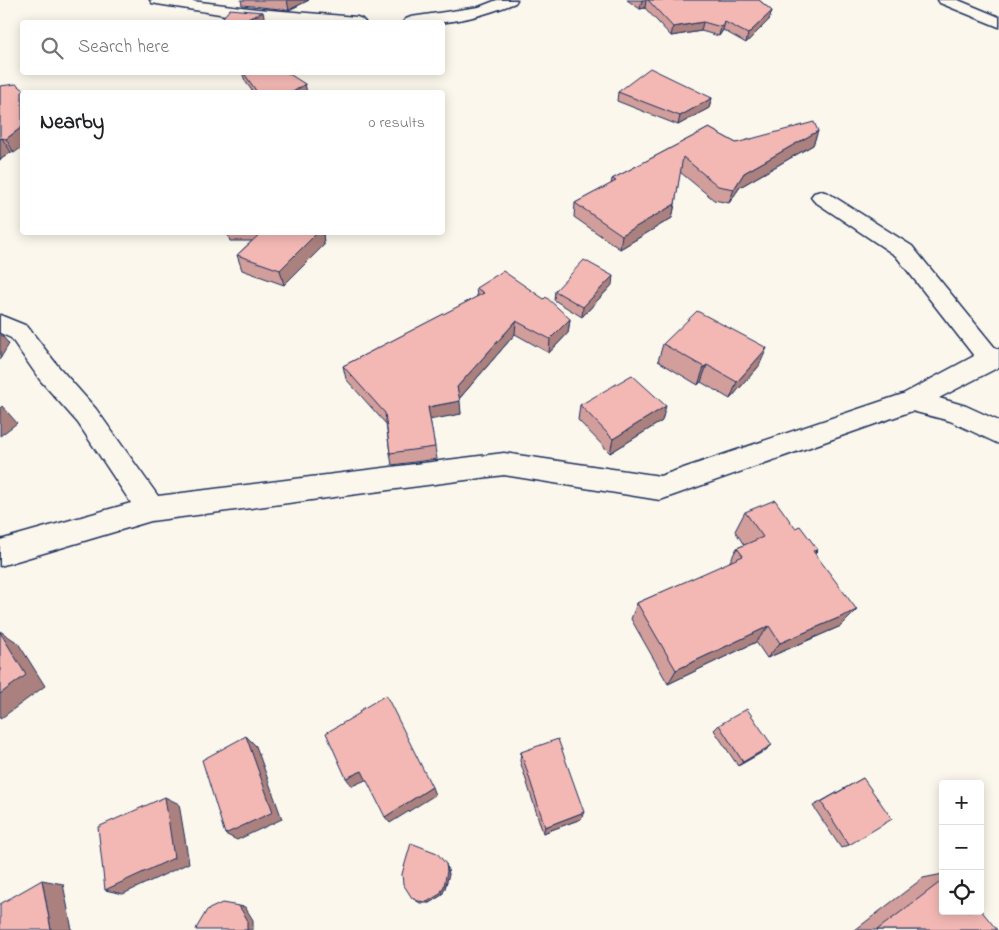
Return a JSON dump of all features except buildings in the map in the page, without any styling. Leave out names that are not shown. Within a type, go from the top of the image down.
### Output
[{"type":"street","points":[[157,0],[340,20]]},
{"type":"street","points":[[424,20],[482,11],[510,0]]},
{"type":"street","points":[[945,0],[999,22]]},
{"type":"street","points":[[0,553],[151,510],[504,464],[660,488],[912,400],[995,358],[904,251],[822,198]]},
{"type":"street","points":[[0,324],[19,332],[49,373],[87,416],[151,510]]},
{"type":"street","points":[[912,400],[957,413],[999,433]]}]
